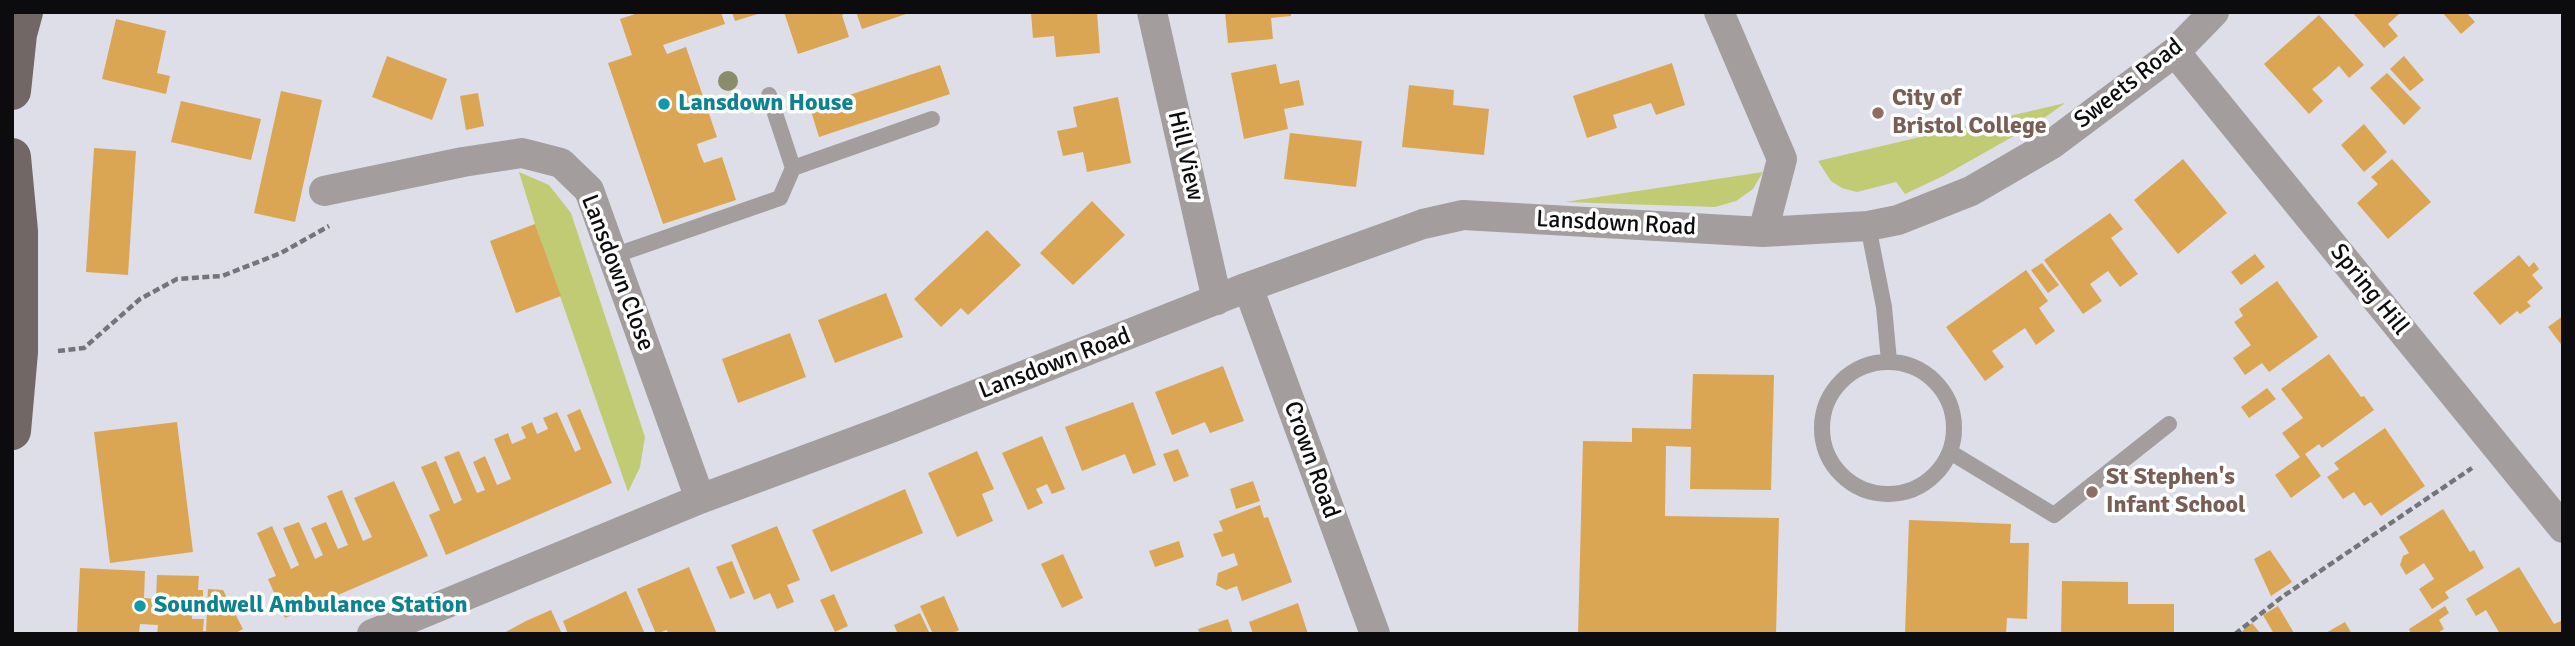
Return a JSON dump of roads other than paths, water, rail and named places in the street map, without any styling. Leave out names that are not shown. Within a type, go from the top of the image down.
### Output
[{"type":"main road","points":[[12,91],[18,34],[24,12]]},
{"type":"main road","points":[[12,157],[19,231],[19,352],[12,431]]},
{"type":"street","name":"Hill View","points":[[1152,12],[1217,300]]},
{"type":"street","points":[[1719,12],[1782,159],[1763,232]]},
{"type":"street","name":"Sweets Road","points":[[1763,232],[1868,226],[1898,220],[1983,184],[2052,144],[2175,52],[2214,12]]},
{"type":"street","name":"Spring Hill","points":[[2175,52],[2563,528]]},
{"type":"street","name":"Lansdown Close","points":[[324,191],[463,162],[522,153],[561,163],[589,190],[700,499]]},
{"type":"street","name":"Lansdown Road","points":[[372,634],[700,499],[878,433],[1248,287],[1423,224],[1463,215],[1763,232]]},
{"type":"street","name":"Crown Road","points":[[1248,287],[1375,634]]},
{"type":"lane","points":[[613,256],[780,198],[793,168],[769,95]]},
{"type":"lane","points":[[793,168],[932,119]]},
{"type":"lane","points":[[1868,226],[1884,307],[1889,362]]},
{"type":"lane","points":[[1889,362],[1915,367],[1936,381],[1950,402],[1955,427],[1950,453],[1934,477],[1909,491],[1881,494],[1853,485],[1832,465],[1822,438],[1824,409],[1838,384],[1861,367],[1889,362]]},
{"type":"lane","points":[[1950,453],[2054,515],[2169,425]]},
{"type":"place","name":"Lansdown House","points":[[664,104]]},
{"type":"place","name":"City of Bristol College","points":[[1878,113]]},
{"type":"place","name":"St Stephen's Infant School","points":[[2092,492]]},
{"type":"place","name":"Soundwell Ambulance Station","points":[[140,606]]}]
